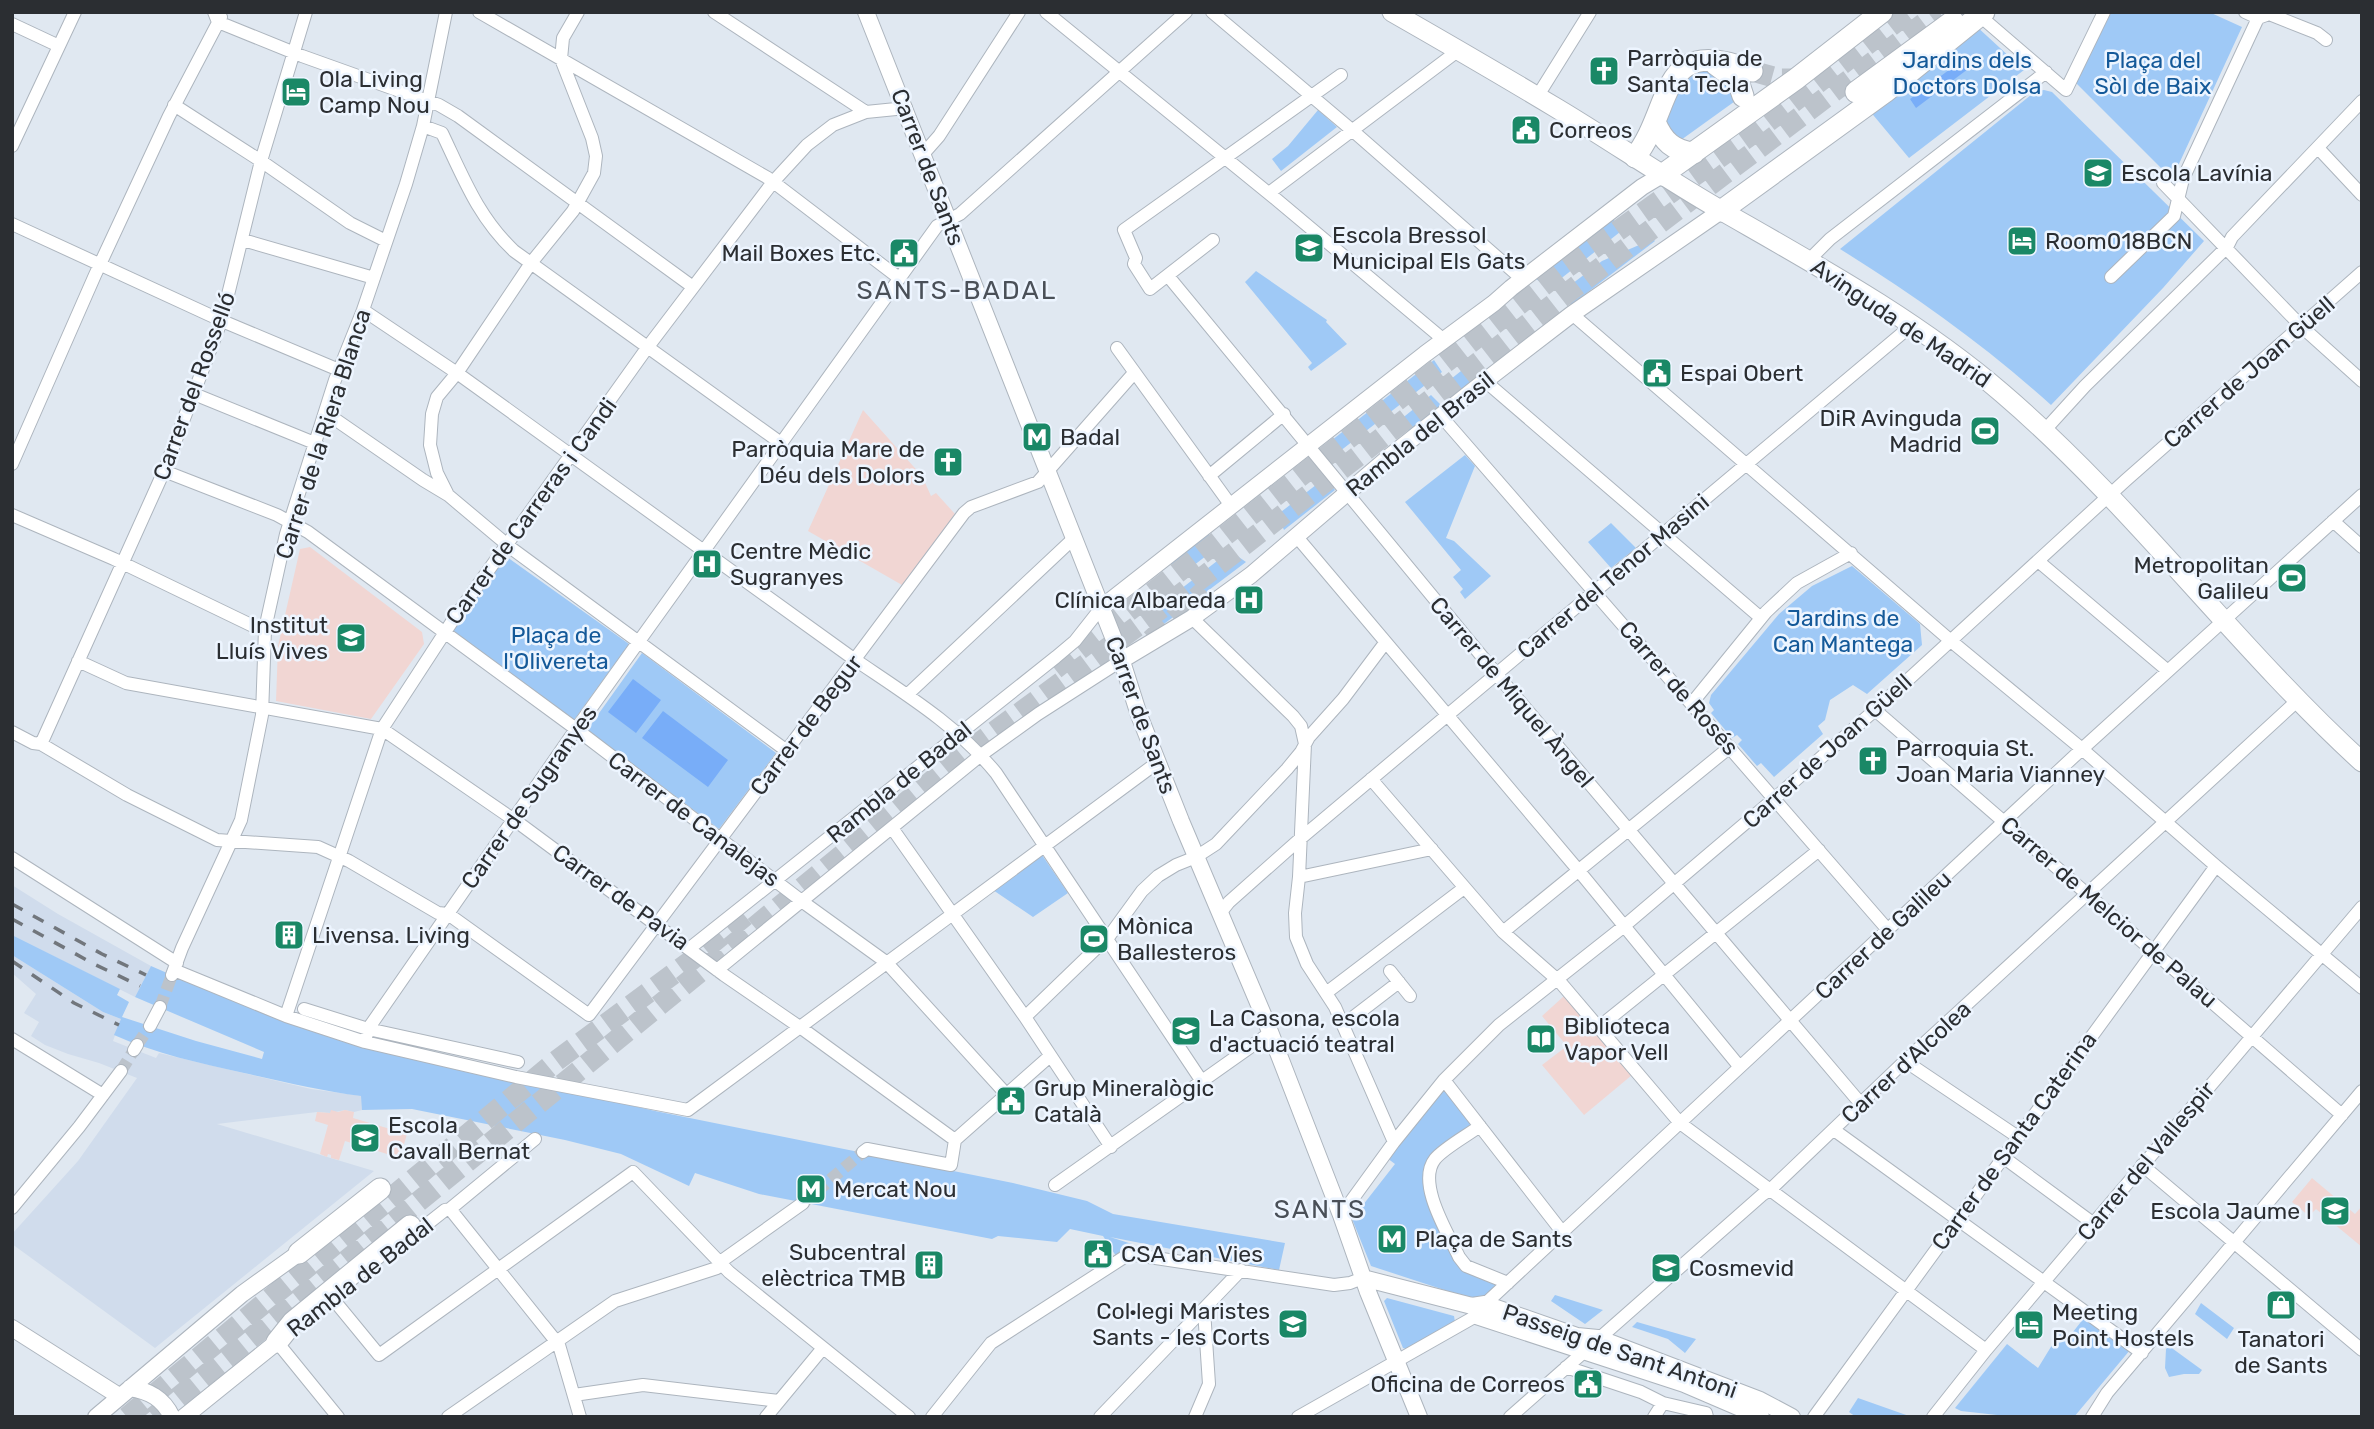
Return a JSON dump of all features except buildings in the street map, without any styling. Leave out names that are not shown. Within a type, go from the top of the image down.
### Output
[{"type":"main road","name":"Avinguda de Madrid","points":[[1392,12],[1537,97],[1721,211],[1809,260],[1912,325],[2001,392],[2045,431],[2109,496],[2297,701],[2362,762]]},
{"type":"main road","points":[[1662,175],[1796,79],[1882,12]]},
{"type":"main road","points":[[1856,92],[1977,13]]},
{"type":"main road","points":[[1721,211],[1870,104],[1977,13]]},
{"type":"main road","points":[[1635,157],[1647,142],[1664,94],[1679,72],[1688,65],[1710,61],[1752,71]]},
{"type":"main road","points":[[1710,61],[1738,81],[1743,96]]},
{"type":"main road","points":[[1655,122],[1668,143],[1678,150],[1694,153]]},
{"type":"main road","points":[[299,1253],[380,1189]]},
{"type":"main road","points":[[277,1342],[293,1322],[410,1226]]},
{"type":"street","points":[[12,146],[75,12]]},
{"type":"street","name":"Carrer del Rosselló","points":[[41,744],[163,471],[222,319],[261,161],[306,12]]},
{"type":"street","name":"Carrer de la Riera Blanca","points":[[175,970],[241,820],[263,708],[265,629],[289,521],[317,444],[339,370],[374,278],[423,126],[446,12]]},
{"type":"street","points":[[479,12],[773,182],[899,278]]},
{"type":"street","points":[[448,495],[442,485],[430,445],[430,427],[438,397],[531,263],[577,203],[594,173],[596,156],[592,138],[561,59],[563,38],[578,12]]},
{"type":"street","points":[[714,12],[866,112]]},
{"type":"street","name":"Carrer de Sants","points":[[866,12],[924,153],[1122,660],[1139,715],[1270,1033],[1419,1417]]},
{"type":"street","points":[[924,153],[939,135],[1019,12]]},
{"type":"street","points":[[1046,12],[1444,340]]},
{"type":"street","name":"Carrer de Sugranyes","points":[[367,1036],[576,729],[937,226],[960,214],[1186,12]]},
{"type":"street","points":[[1212,12],[1522,279]]},
{"type":"street","points":[[1537,97],[1590,12]]},
{"type":"street","points":[[1977,13],[2066,90],[2104,12]]},
{"type":"street","points":[[2245,12],[2258,18],[2269,14],[2317,33],[2326,40]]},
{"type":"street","points":[[12,464],[174,105],[219,15],[295,53],[439,105],[458,116],[693,287]]},
{"type":"street","points":[[2111,277],[2174,216],[2183,179],[2258,18]]},
{"type":"street","points":[[12,24],[59,46]]},
{"type":"street","points":[[1269,194],[1459,50]]},
{"type":"street","points":[[1809,260],[1826,242],[2046,72]]},
{"type":"street","points":[[1213,240],[1150,289],[1135,264],[1136,257],[1124,230],[1341,75]]},
{"type":"street","points":[[2045,431],[2085,386],[2227,247],[2232,237],[2362,101]]},
{"type":"street","points":[[174,105],[350,223],[386,241]]},
{"type":"street","name":"Carrer de Carreras i Candi","points":[[286,1016],[382,729],[445,632],[648,348],[773,182],[807,145],[833,125],[866,112],[906,108]]},
{"type":"street","points":[[423,126],[442,133],[483,217],[496,234],[531,263],[781,443]]},
{"type":"street","points":[[2318,148],[2362,195]]},
{"type":"street","points":[[1101,608],[1522,279],[1642,187],[1662,175]]},
{"type":"street","points":[[2163,183],[2302,327],[2362,380]]},
{"type":"street","name":"Rambla del Brasil","points":[[1122,660],[1192,618],[1251,575],[1485,381],[1572,314],[1721,211]]},
{"type":"street","points":[[12,224],[339,370]]},
{"type":"street","points":[[243,240],[374,278]]},
{"type":"street","name":"Carrer de Joan Güell","points":[[1341,1215],[1394,1142],[1444,1080],[1499,1025],[1623,927],[1774,799],[2362,272]]},
{"type":"street","name":"Carrer de Miquel Àngel","points":[[1168,276],[1496,674],[1861,1104]]},
{"type":"street","points":[[363,310],[457,373],[703,552],[855,660],[908,694],[959,734],[981,755],[1201,1080]]},
{"type":"street","points":[[1572,314],[1951,641],[2362,988]]},
{"type":"street","name":"Carrer del Tenor Masini","points":[[1221,912],[1300,839],[1912,325]]},
{"type":"street","points":[[1117,348],[1232,507]]},
{"type":"street","name":"Carrer de Begur","points":[[448,914],[582,1012],[591,1014],[968,510],[1038,482],[1135,373]]},
{"type":"street","points":[[1485,381],[1761,618]]},
{"type":"street","points":[[194,394],[317,444]]},
{"type":"street","points":[[326,413],[423,481],[448,495],[507,544],[787,751]]},
{"type":"street","points":[[1209,476],[1284,414]]},
{"type":"street","name":"Carrer de Rosés","points":[[1441,416],[1888,930]]},
{"type":"street","name":"Carrer de Canalejas","points":[[163,471],[289,521],[445,632],[886,962],[1007,1095]]},
{"type":"street","name":"Carrer de Galileu","points":[[1298,1417],[1481,1310],[1739,1066],[2362,495]]},
{"type":"street","points":[[12,515],[122,563],[253,626],[265,629]]},
{"type":"street","points":[[2333,521],[2362,547]]},
{"type":"street","points":[[1297,537],[1448,714],[1739,1066]]},
{"type":"street","points":[[908,694],[1073,539]]},
{"type":"street","points":[[1692,703],[1761,618],[1797,583],[1851,553]]},
{"type":"street","points":[[2038,561],[2168,671]]},
{"type":"street","name":"Rambla de Badal","points":[[690,948],[1075,641],[1101,608]]},
{"type":"street","points":[[1192,618],[1298,721],[1304,734],[1299,877],[1294,913],[1296,937],[1307,964],[1343,1025],[1394,1142]]},
{"type":"street","points":[[1025,1017],[1106,939],[1142,891],[1158,876],[1216,844],[1287,769],[1385,643]]},
{"type":"street","name":"Rambla de Badal","points":[[718,970],[981,755],[1122,660]]},
{"type":"street","name":"Carrer de Pavia","points":[[78,662],[126,682],[382,729],[514,820],[955,1140]]},
{"type":"street","name":"Carrer d'Alcolea","points":[[1510,1417],[1771,1189],[1905,1061],[2297,701]]},
{"type":"street","name":"Carrer de Melcior de Palau","points":[[1875,710],[2342,1115]]},
{"type":"street","points":[[12,732],[33,743],[41,744],[138,800],[217,840],[318,847],[339,856],[438,913],[448,914]]},
{"type":"street","points":[[1503,932],[1730,747]]},
{"type":"street","points":[[12,859],[175,970],[286,1016],[516,1077],[688,1110],[1158,762]]},
{"type":"street","points":[[1371,779],[1503,932],[1558,980],[1680,1123],[1986,1350]]},
{"type":"street","points":[[892,828],[1025,1017],[1111,1147]]},
{"type":"street","points":[[1299,877],[1432,849]]},
{"type":"street","points":[[1599,1027],[1819,850]]},
{"type":"street","name":"Carrer de Santa Caterina","points":[[1814,1417],[2216,866]]},
{"type":"street","points":[[1326,993],[1464,888]]},
{"type":"street","name":"Carrer del Vallespir","points":[[1933,1417],[1986,1350],[2362,906]]},
{"type":"street","points":[[1390,971],[1410,996]]},
{"type":"street","points":[[1343,1025],[1399,982]]},
{"type":"street","points":[[150,1026],[160,1007]]},
{"type":"street","points":[[303,1009],[367,1036],[518,1062]]},
{"type":"street","points":[[1055,1185],[1270,1033]]},
{"type":"street","points":[[12,1039],[103,1095]]},
{"type":"street","points":[[863,1152],[867,1149],[951,1165],[955,1140],[1050,1056]]},
{"type":"street","points":[[1905,1061],[2018,1137]]},
{"type":"street","points":[[12,1208],[121,1071]]},
{"type":"street","points":[[1444,1080],[1563,1233]]},
{"type":"street","points":[[2092,1417],[2107,1393],[2362,1091]]},
{"type":"street","points":[[1480,1126],[1435,1159],[1428,1172],[1428,1187],[1466,1266],[1508,1283]]},
{"type":"street","points":[[1834,1130],[2142,1353]]},
{"type":"street","name":"Rambla de Badal","points":[[184,1417],[535,1139]]},
{"type":"street","points":[[2003,1157],[2094,1224]]},
{"type":"street","points":[[2142,1165],[2362,1350]]},
{"type":"street","points":[[333,1298],[379,1355],[633,1172],[719,1263],[909,1417]]},
{"type":"street","points":[[448,1417],[615,1301],[717,1268],[719,1263],[803,1203]]},
{"type":"street","points":[[450,1209],[557,1342],[580,1417]]},
{"type":"street","points":[[96,1417],[121,1401],[242,1294],[299,1253]]},
{"type":"street","points":[[932,1417],[991,1343],[1129,1254],[1334,1285],[1363,1278]]},
{"type":"street","points":[[1100,1417],[1241,1270]]},
{"type":"street","name":"Passeig de Sant Antoni","points":[[1363,1278],[1472,1306],[1723,1399],[1761,1417]]},
{"type":"street","points":[[1195,1417],[1209,1384],[1204,1310]]},
{"type":"street","name":"Passeig de Sant Antoni","points":[[1481,1310],[1577,1336],[1598,1338],[1760,1400],[1792,1417]]},
{"type":"street","points":[[12,1328],[121,1401],[152,1394],[167,1407],[172,1417]]},
{"type":"street","points":[[277,1342],[338,1417]]},
{"type":"street","points":[[766,1417],[823,1348]]},
{"type":"street","name":"Passeig de Sant Antoni","points":[[1566,1367],[1641,1392],[1663,1404],[1707,1415]]},
{"type":"street","points":[[574,1395],[643,1385],[779,1401]]},
{"type":"street","points":[[1654,1417],[1663,1404]]},
{"type":"shaded area","points":[[1965,58],[1972,66],[1916,108],[1910,99]]},
{"type":"shaded area","points":[[863,410],[922,476],[931,496],[936,493],[955,514],[902,585],[808,531]]},
{"type":"shaded area","name":"Institut Lluís Vives","points":[[310,547],[422,632],[424,644],[371,719],[276,701],[278,646],[300,549]]},
{"type":"shaded area","points":[[633,679],[661,700],[636,733],[608,712]]},
{"type":"shaded area","points":[[663,711],[728,760],[708,787],[642,738]]},
{"type":"shaded area","points":[[12,885],[151,966],[135,997],[12,935]]},
{"type":"shaded area","points":[[12,955],[103,1012],[121,1019],[113,1041],[156,1058],[159,1053],[311,1089],[362,1096],[362,1110],[354,1112],[317,1112],[217,1124],[374,1171],[155,1348],[12,1244],[12,1234],[78,1161],[137,1078],[45,1045],[31,1036],[39,1022],[24,1013],[36,994],[12,973]]},
{"type":"shaded area","points":[[1564,996],[1632,1075],[1584,1115],[1542,1065],[1567,1046],[1542,1016]]},
{"type":"shaded area","name":"Escola Cavall Bernat","points":[[331,1110],[354,1112],[353,1118],[407,1134],[400,1158],[345,1141],[339,1160],[328,1154],[327,1157],[320,1154],[328,1125],[315,1121],[317,1112],[330,1113]]},
{"type":"shaded area","name":"Escola Jaume I","points":[[2312,1178],[2355,1214],[2362,1206],[2362,1247],[2316,1209],[2309,1216],[2292,1202]]},
{"type":"green space","name":"Plaça del Sòl de Baix","points":[[2109,12],[2209,12],[2242,27],[2172,179],[2076,83]]},
{"type":"green space","name":"Jardins dels Doctors Dolsa","points":[[1975,25],[2024,70],[1909,158],[1869,110]]},
{"type":"green space","points":[[1709,69],[1725,78],[1738,99],[1681,140],[1665,125],[1671,107],[1684,83],[1699,72]]},
{"type":"green space","points":[[2036,91],[2052,92],[2204,241],[2051,405],[1949,322],[1840,249]]},
{"type":"green space","points":[[1318,110],[1337,127],[1281,171],[1272,159],[1288,146]]},
{"type":"green space","points":[[1613,218],[1620,232],[1549,288],[1536,279]]},
{"type":"green space","points":[[1653,239],[1655,241],[1571,305],[1564,290],[1602,261]]},
{"type":"green space","points":[[1256,271],[1327,320],[1347,344],[1311,371],[1308,367],[1312,363],[1245,282]]},
{"type":"green space","points":[[1434,360],[1442,372],[1335,455],[1327,444]]},
{"type":"green space","points":[[1471,363],[1485,372],[1451,399],[1441,387]]},
{"type":"green space","points":[[1431,395],[1444,408],[1411,434],[1400,420]]},
{"type":"green space","points":[[1465,455],[1475,466],[1446,538],[1454,541],[1491,576],[1465,599],[1460,592],[1463,589],[1453,577],[1461,570],[1405,502]]},
{"type":"green space","points":[[1325,478],[1335,490],[1284,530],[1277,515]]},
{"type":"green space","points":[[1611,523],[1636,548],[1611,568],[1588,542]]},
{"type":"green space","points":[[1208,532],[1215,549],[1180,576],[1169,561]]},
{"type":"green space","points":[[1230,551],[1246,562],[1148,636],[1164,602]]},
{"type":"green space","name":"Plaça de l'Olivereta","points":[[504,555],[629,644],[574,720],[451,629]]},
{"type":"green space","name":"Jardins de Can Mantega","points":[[1852,566],[1920,624],[1922,645],[1867,694],[1853,685],[1830,700],[1825,720],[1818,726],[1823,734],[1774,777],[1761,763],[1757,766],[1738,744],[1742,740],[1737,735],[1732,738],[1711,713],[1714,710],[1709,703],[1711,695],[1779,614],[1812,586]]},
{"type":"green space","points":[[642,653],[776,753],[719,829],[587,730]]},
{"type":"green space","points":[[1042,855],[1068,893],[1033,917],[993,890]]},
{"type":"green space","points":[[12,935],[120,989],[117,995],[129,1002],[122,1017],[262,1059],[264,1052],[135,997],[151,966],[213,993],[322,1034],[655,1111],[1013,1183],[1087,1201],[1113,1214],[1285,1243],[1279,1270],[1110,1237],[1132,1244],[1116,1256],[1103,1236],[1070,1229],[1057,1242],[998,1236],[992,1239],[759,1194],[695,1173],[689,1186],[621,1154],[565,1140],[412,1109],[362,1110],[361,1096],[194,1062],[114,1035],[121,1019],[103,1012],[12,955]]},
{"type":"green space","name":"Plaça de Sants","points":[[1446,1087],[1476,1126],[1427,1167],[1457,1258],[1502,1283],[1487,1296],[1472,1299],[1371,1266],[1352,1219],[1395,1164],[1387,1158]]},
{"type":"green space","points":[[1555,1295],[1603,1310],[1585,1324],[1551,1301]]},
{"type":"green space","name":"Plaça de Sants","points":[[1387,1298],[1454,1316],[1455,1322],[1409,1350],[1403,1348],[1384,1301]]},
{"type":"green space","points":[[2201,1303],[2234,1328],[2227,1339],[2195,1314]]},
{"type":"green space","points":[[2084,1318],[2130,1350],[2074,1417],[2015,1417],[1955,1408],[2007,1344],[2038,1368],[2060,1332],[2069,1337]]},
{"type":"green space","points":[[1637,1322],[1696,1339],[1685,1353],[1668,1339],[1632,1327]]},
{"type":"green space","points":[[2169,1346],[2202,1370],[2199,1374],[2169,1377],[2165,1368],[2166,1349]]},
{"type":"green space","points":[[1858,1398],[1909,1416],[1856,1417],[1849,1412]]},
{"type":"tunnel","points":[[1055,669],[1562,271],[1755,132],[1909,12]]},
{"type":"tunnel","points":[[154,1417],[968,751],[1185,591],[1579,284],[1939,12]]},
{"type":"tunnel","points":[[1752,71],[1781,79],[1807,79]]},
{"type":"tunnel","points":[[1151,640],[1205,590]]},
{"type":"tunnel","points":[[127,1417],[556,1061],[688,963],[745,916]]},
{"type":"tunnel","points":[[160,1007],[172,975]]},
{"type":"tunnel","points":[[137,1045],[150,1026]]},
{"type":"tunnel","points":[[121,1071],[134,1050]]},
{"type":"tunnel","points":[[803,1203],[863,1152]]},
{"type":"railway","points":[[12,904],[146,975]]},
{"type":"railway","points":[[12,919],[140,986]]},
{"type":"railway","points":[[12,961],[74,1003],[119,1025]]},
{"type":"place","name":"Parròquia de Santa Tecla","points":[[1604,71]]},
{"type":"place","name":"Ola Living Camp Nou","points":[[296,92]]},
{"type":"place","name":"Correos","points":[[1526,130]]},
{"type":"place","name":"Escola Lavínia","points":[[2098,173]]},
{"type":"place","name":"Room018BCN","points":[[2022,241]]},
{"type":"place","name":"Escola Bressol Municipal Els Gats","points":[[1309,248]]},
{"type":"place","name":"Mail Boxes Etc.","points":[[904,253]]},
{"type":"place","name":"Espai Obert","points":[[1657,373]]},
{"type":"place","name":"DiR Avinguda Madrid","points":[[1985,431]]},
{"type":"place","name":"Badal","points":[[1037,437]]},
{"type":"place","name":"Parròquia Mare de Déu dels Dolors","points":[[948,462]]},
{"type":"place","name":"Centre Mèdic Sugranyes","points":[[707,564]]},
{"type":"place","name":"Metropolitan Galileu","points":[[2292,578]]},
{"type":"place","name":"Clínica Albareda","points":[[1249,600]]},
{"type":"place","name":"Institut Lluís Vives","points":[[351,638]]},
{"type":"place","name":"Parroquia St. Joan Maria Vianney","points":[[1873,761]]},
{"type":"place","name":"Livensa. Living","points":[[289,935]]},
{"type":"place","name":"Mònica Ballesteros","points":[[1094,939]]},
{"type":"place","name":"La Casona, escola d'actuació teatral","points":[[1186,1031]]},
{"type":"place","name":"Biblioteca Vapor Vell","points":[[1541,1039]]},
{"type":"place","name":"Grup Mineralògic Català","points":[[1011,1101]]},
{"type":"place","name":"Escola Cavall Bernat","points":[[365,1138]]},
{"type":"place","name":"Mercat Nou","points":[[811,1189]]},
{"type":"place","name":"Escola Jaume I","points":[[2335,1211]]},
{"type":"place","name":"Plaça de Sants","points":[[1392,1239]]},
{"type":"place","name":"CSA Can Vies","points":[[1098,1254]]},
{"type":"place","name":"Subcentral elèctrica TMB","points":[[929,1265]]},
{"type":"place","name":"Cosmevid","points":[[1666,1268]]},
{"type":"place","name":"Tanatori de Sants","points":[[2281,1305]]},
{"type":"place","name":"Col·legi Maristes Sants - les Corts","points":[[1293,1324]]},
{"type":"place","name":"Meeting Point Hostels","points":[[2029,1325]]},
{"type":"place","name":"Oficina de Correos","points":[[1588,1384]]},
{"type":"district","name":"SANTS-BADAL","points":[[957,290]]},
{"type":"district","name":"SANTS","points":[[1320,1209]]}]
